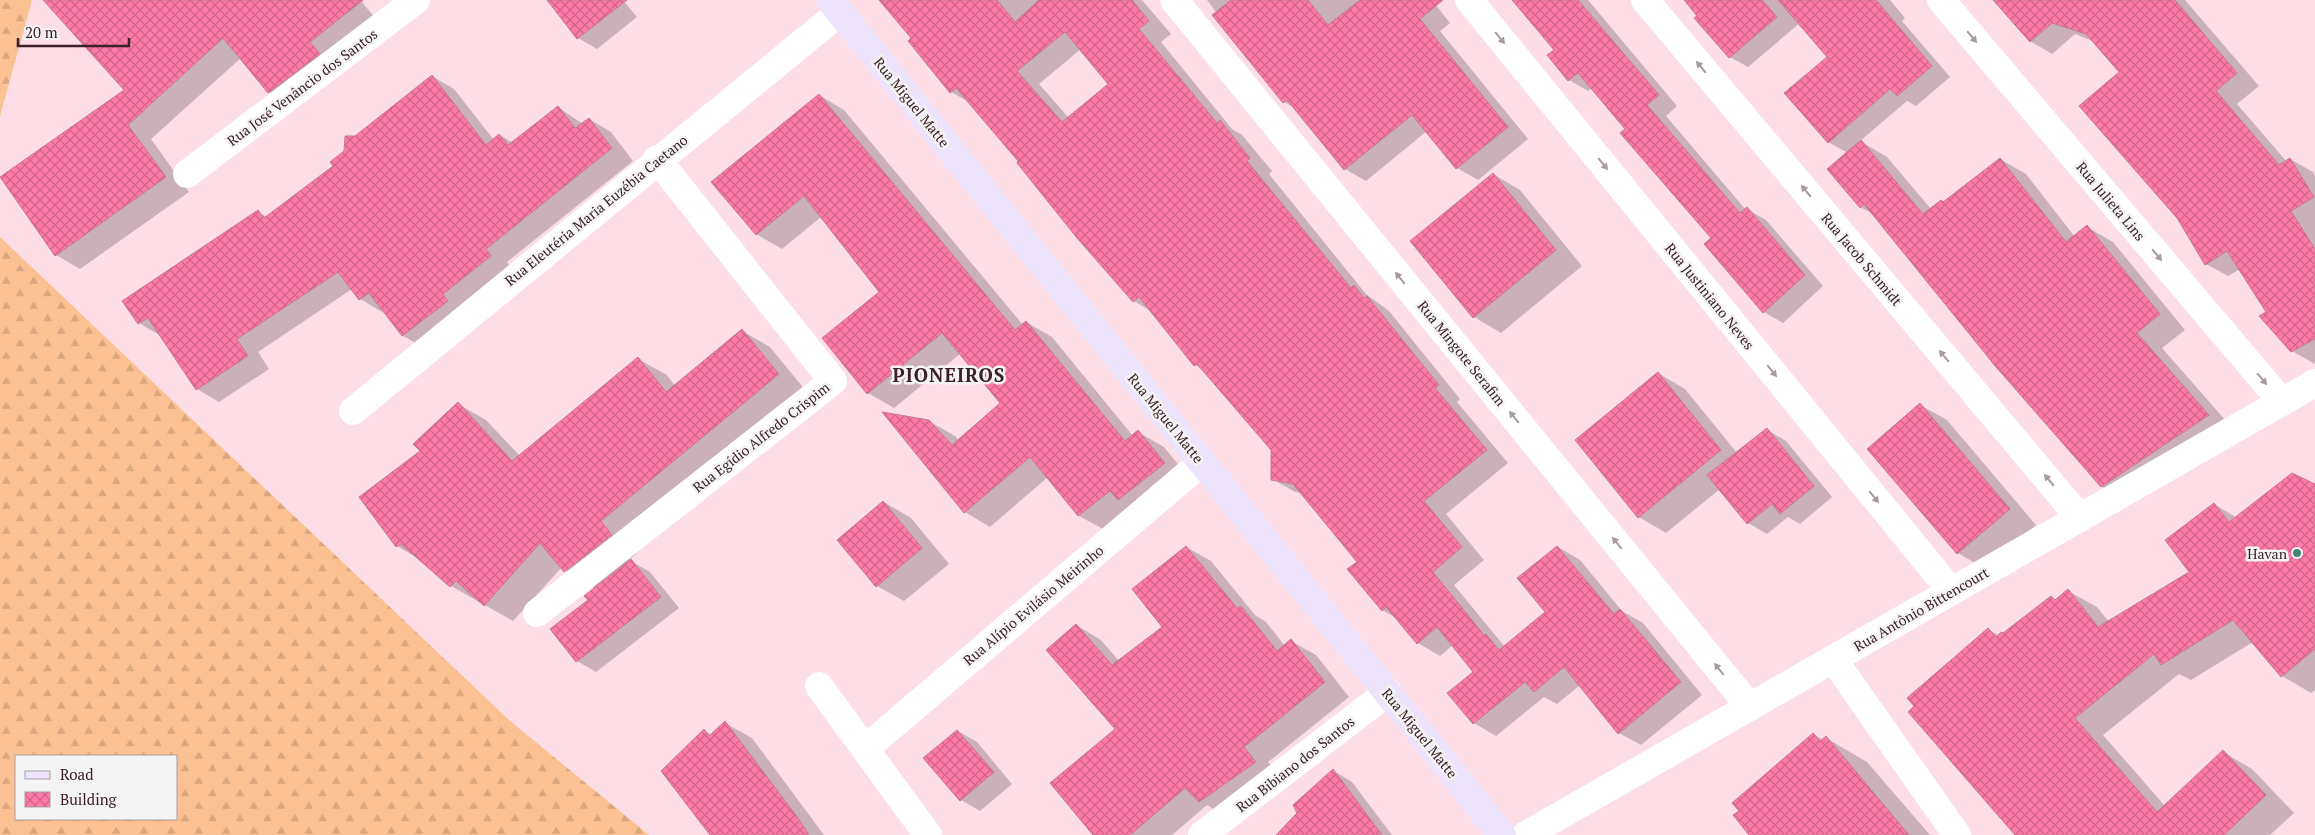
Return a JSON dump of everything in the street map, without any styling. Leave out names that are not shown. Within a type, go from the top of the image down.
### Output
[{"type":"main road","name":"Rua Miguel Matte","points":[[835,6],[1502,835]]},
{"type":"street","name":"Rua José Venâncio dos Santos","points":[[188,174],[416,0]]},
{"type":"street","name":"Rua Mingote Serafim","points":[[1174,0],[1750,707]]},
{"type":"street","name":"Rua Justiniano Neves","points":[[1469,0],[1951,591]]},
{"type":"street","name":"Rua Jacob Schmidt","points":[[1645,0],[2080,518]]},
{"type":"street","name":"Rua Julieta Lins","points":[[1941,0],[2282,402]]},
{"type":"street","name":"Rua Eleutéria Maria Euzébia Caetano","points":[[353,411],[658,159],[835,6]]},
{"type":"street","name":"Rua Egídio Alfredo Crispim","points":[[537,613],[834,381],[658,159]]},
{"type":"street","name":"Rua Antônio Bittencourt","points":[[1526,835],[2315,383]]},
{"type":"street","name":"Rua Alípio Evilásio Meirinho","points":[[865,749],[1202,462]]},
{"type":"street","points":[[1832,660],[1957,835]]},
{"type":"street","points":[[819,686],[928,835]]},
{"type":"street","name":"Rua Bibiano dos Santos","points":[[1202,835],[1388,692]]},
{"type":"green space","points":[[0,0],[32,0],[0,116]]},
{"type":"green space","points":[[0,237],[510,721],[649,835],[0,835]]},
{"type":"building","points":[[43,0],[363,0],[310,42],[320,54],[268,93],[223,38],[128,125],[166,177],[55,256],[0,177],[124,90]]},
{"type":"building","points":[[547,0],[627,0],[577,39]]},
{"type":"building","points":[[879,0],[997,0],[1015,22],[1039,0],[1132,0],[1149,21],[1139,29],[1217,123],[1220,120],[1250,158],[1247,161],[1351,288],[1354,285],[1364,298],[1367,296],[1439,385],[1435,388],[1487,450],[1424,501],[1462,547],[1433,572],[1484,635],[1486,634],[1499,650],[1545,612],[1517,578],[1557,546],[1614,614],[1620,609],[1681,682],[1618,734],[1564,667],[1534,692],[1525,682],[1473,724],[1447,693],[1473,672],[1437,627],[1417,644],[1386,607],[1382,611],[1347,569],[1357,562],[1293,484],[1271,480],[1271,450],[1197,364],[1194,366],[1139,297],[1133,302],[1077,238],[1017,163],[1018,161],[956,88],[950,93],[908,41],[911,38]],"holes":[[[1065,32],[1108,84],[1062,122],[1017,71]]]},
{"type":"building","points":[[1231,0],[1308,0],[1328,25],[1360,0],[1443,0],[1420,19],[1508,127],[1456,169],[1412,115],[1344,170],[1287,100],[1283,103],[1212,15]]},
{"type":"building","points":[[1512,0],[1578,0],[1659,95],[1647,105],[1740,213],[1747,207],[1805,275],[1763,313],[1704,244],[1711,238],[1620,133],[1625,129],[1578,73],[1568,81],[1547,55],[1554,50]]},
{"type":"building","points":[[1684,0],[1762,0],[1777,17],[1729,58],[1694,18],[1697,16]]},
{"type":"building","points":[[1778,0],[1876,0],[1932,66],[1897,96],[1890,89],[1828,143],[1784,93],[1827,57]]},
{"type":"building","points":[[1993,0],[2175,0],[2237,73],[2216,91],[2279,165],[2290,158],[2314,197],[2291,211],[2315,249],[2315,339],[2291,352],[2259,316],[2266,312],[2227,251],[2205,265],[2177,218],[2079,106],[2119,72],[2086,34],[2052,23],[2030,42]]},
{"type":"building","points":[[432,75],[486,145],[499,134],[508,145],[558,106],[575,128],[589,118],[612,148],[486,249],[491,256],[443,294],[448,301],[402,336],[369,293],[359,300],[338,272],[237,339],[248,356],[196,390],[148,318],[138,324],[122,301],[258,210],[264,218],[333,166],[330,162],[344,151],[345,136],[355,136]]},
{"type":"building","points":[[819,94],[1015,330],[1026,321],[1125,441],[1138,430],[1165,463],[1118,500],[1110,491],[1078,516],[1030,457],[964,513],[882,412],[929,420],[952,445],[1000,403],[942,333],[867,394],[822,338],[879,292],[804,196],[756,235],[711,182]]},
{"type":"building","points":[[1861,140],[1923,214],[1941,200],[1943,202],[2000,158],[2066,242],[2087,225],[2160,314],[2137,333],[2209,415],[2101,487],[1996,367],[1864,204],[1860,208],[1827,169]]},
{"type":"building","points":[[1493,173],[1556,250],[1473,318],[1410,241]]},
{"type":"building","points":[[742,329],[779,374],[601,521],[612,535],[564,572],[540,543],[484,606],[456,581],[450,587],[401,544],[396,547],[359,497],[420,451],[413,444],[458,402],[512,461],[638,357],[666,392]]},
{"type":"building","points":[[1658,372],[1721,450],[1638,518],[1575,440]]},
{"type":"building","points":[[1920,403],[2010,509],[1957,554],[1867,449]]},
{"type":"building","points":[[1767,428],[1814,486],[1780,514],[1772,504],[1747,524],[1707,475]]},
{"type":"building","points":[[2292,473],[2315,484],[2315,649],[2281,677],[2233,620],[2161,665],[2154,654],[2075,718],[2157,812],[2223,750],[2266,795],[2224,835],[2015,835],[1908,712],[1914,706],[1907,698],[1988,628],[1996,637],[2051,596],[2055,600],[2068,589],[2098,627],[2189,572],[2165,540],[2214,503],[2229,522]]},
{"type":"building","points":[[883,501],[922,548],[876,587],[837,540]]},
{"type":"building","points":[[1186,546],[1237,608],[1241,606],[1277,651],[1291,639],[1325,682],[1244,747],[1256,762],[1199,802],[1185,788],[1130,835],[1093,835],[1050,783],[1115,729],[1046,650],[1076,624],[1112,665],[1162,627],[1132,589]]},
{"type":"building","points":[[631,559],[661,597],[576,662],[550,629],[588,600],[584,596]]},
{"type":"building","points":[[725,721],[809,835],[710,835],[661,771],[704,729],[709,736]]},
{"type":"building","points":[[957,730],[994,772],[960,801],[923,758]]},
{"type":"building","points":[[1813,733],[1820,741],[1826,736],[1909,835],[1749,835],[1733,815],[1739,811],[1732,803]]},
{"type":"building","points":[[1333,769],[1382,835],[1276,835],[1297,813],[1293,805]]},
{"type":"place","name":"Havan","points":[[2297,553]]},
{"type":"district","name":"PIONEIROS","points":[[949,374]]}]
